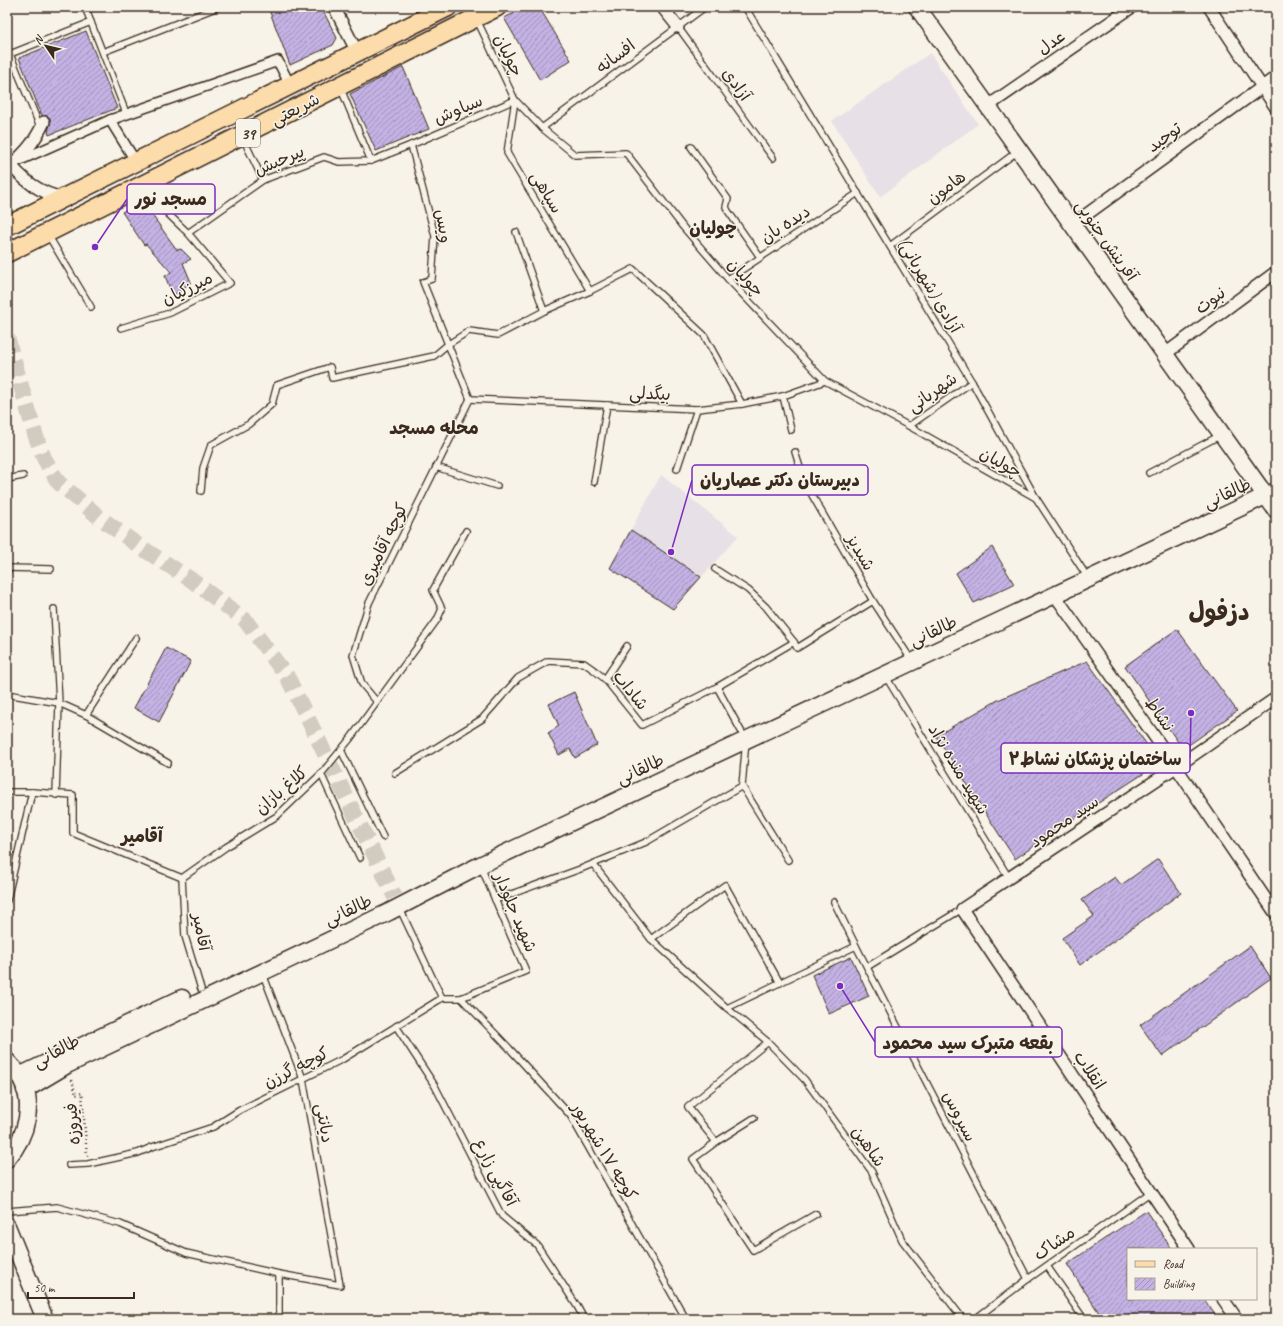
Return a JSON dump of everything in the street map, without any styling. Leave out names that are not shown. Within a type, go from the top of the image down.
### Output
[{"type":"main road","name":"شریعتی","points":[[7,226],[448,7]]},
{"type":"main road","name":"آفرینش جنوبی","points":[[918,7],[1222,434],[1271,493],[1276,510]]},
{"type":"main road","name":"شریعتی","points":[[7,253],[490,11]]},
{"type":"main road","name":"طالقانی","points":[[19,1076],[201,989],[480,865],[1271,493]]},
{"type":"main road","name":"طالقانی","points":[[25,1090],[67,1065],[263,972],[397,902]]},
{"type":"main road","points":[[7,1061],[19,1076],[25,1090],[28,1110],[25,1130],[16,1148],[7,1159]]},
{"type":"main road","points":[[7,1226],[45,1319]]},
{"type":"street","points":[[334,7],[357,52]]},
{"type":"street","points":[[662,7],[678,27]]},
{"type":"street","name":"عدل","points":[[988,106],[1132,7]]},
{"type":"street","points":[[1209,7],[1276,108]]},
{"type":"street","points":[[9,162],[110,120],[278,61],[290,85]]},
{"type":"street","name":"توحید","points":[[1072,225],[1276,77]]},
{"type":"street","points":[[110,120],[136,162]]},
{"type":"street","points":[[9,162],[31,146],[42,126]]},
{"type":"street","points":[[9,162],[32,185],[42,192],[52,196],[64,198]]},
{"type":"street","name":"نبوت","points":[[1165,354],[1276,272]]},
{"type":"street","name":"نشاط","points":[[1054,594],[1274,908]]},
{"type":"street","name":"سید محمود","points":[[962,909],[1176,767],[1276,698]]},
{"type":"street","name":"انقلاب","points":[[962,909],[1188,1248]]},
{"type":"street","points":[[1224,1300],[1234,1318]]},
{"type":"lane","points":[[94,7],[86,8],[126,114]]},
{"type":"lane","points":[[102,52],[218,7]]},
{"type":"lane","name":"افسانه","points":[[542,128],[705,7]]},
{"type":"lane","name":"آزادی (شهربانی)","points":[[744,7],[972,382],[1036,498],[1088,579]]},
{"type":"lane","name":"چولیان","points":[[490,11],[515,100],[542,128],[575,156],[626,154],[683,226],[728,279],[825,381],[909,426],[1036,498]]},
{"type":"lane","points":[[42,126],[9,52],[91,22]]},
{"type":"lane","name":"آزادی","points":[[678,27],[773,158]]},
{"type":"lane","points":[[340,86],[371,161],[412,145]]},
{"type":"lane","name":"سیاوش","points":[[412,145],[515,100]]},
{"type":"lane","name":"سپاهی","points":[[515,100],[507,153],[590,292]]},
{"type":"lane","points":[[242,136],[263,180]]},
{"type":"lane","name":"ویس","points":[[412,145],[435,236],[432,279],[423,282],[447,345]]},
{"type":"lane","points":[[691,147],[728,199],[726,207],[728,211],[760,257]]},
{"type":"lane","name":"هامون","points":[[890,246],[1019,150]]},
{"type":"lane","name":"پیرحبش","points":[[188,233],[263,180],[324,157],[339,162],[371,161]]},
{"type":"lane","name":"میرزکیان","points":[[121,328],[170,313],[230,283],[188,233],[140,187]]},
{"type":"lane","name":"دیده بان","points":[[728,279],[858,193]]},
{"type":"lane","points":[[516,232],[544,311]]},
{"type":"lane","points":[[47,233],[91,307]]},
{"type":"lane","points":[[202,491],[203,468],[210,445],[249,424],[272,404],[277,385],[330,367],[332,378],[434,356],[447,345],[469,331],[498,335],[544,311],[590,292],[633,269],[704,335],[742,404]]},
{"type":"lane","points":[[447,345],[470,399]]},
{"type":"lane","name":"بیگدلی","points":[[470,399],[697,409],[742,404],[783,396],[825,381]]},
{"type":"lane","name":"شهربانی","points":[[909,426],[972,382]]},
{"type":"lane","points":[[783,396],[790,430]]},
{"type":"lane","name":"کوچه آقامیری","points":[[377,702],[362,684],[353,655],[369,603],[470,399]]},
{"type":"lane","points":[[594,482],[607,405]]},
{"type":"lane","points":[[677,469],[697,409]]},
{"type":"lane","points":[[1149,473],[1222,434]]},
{"type":"lane","name":"شبدیز","points":[[795,452],[804,483],[912,662]]},
{"type":"lane","points":[[436,467],[497,486]]},
{"type":"lane","points":[[7,479],[23,476]]},
{"type":"lane","points":[[321,774],[341,750],[437,620],[442,609],[433,590],[466,531]]},
{"type":"lane","points":[[7,568],[51,569]]},
{"type":"lane","points":[[716,569],[748,590],[766,606],[794,642]]},
{"type":"lane","name":"شاداب","points":[[395,773],[482,719],[518,678],[548,661],[584,663],[605,679],[642,725],[717,687],[794,642],[797,648],[874,601]]},
{"type":"lane","points":[[54,609],[59,703],[56,794]]},
{"type":"lane","points":[[86,715],[136,638]]},
{"type":"lane","points":[[605,679],[627,646]]},
{"type":"lane","name":"شهید منده نژاد","points":[[885,675],[1009,878]]},
{"type":"lane","points":[[717,687],[746,740],[742,786],[788,860]]},
{"type":"lane","points":[[7,694],[59,703],[86,715],[168,763]]},
{"type":"lane","points":[[341,750],[383,837]]},
{"type":"lane","name":"کلاغ بازان","points":[[182,878],[226,847],[277,816],[321,774],[360,858]]},
{"type":"lane","points":[[495,900],[593,864],[646,842],[742,786]]},
{"type":"lane","points":[[7,792],[73,795],[72,833],[182,878]]},
{"type":"lane","points":[[7,900],[32,792]]},
{"type":"lane","name":"شاهین","points":[[593,864],[651,939],[727,1008],[768,1042],[804,1080],[872,1172],[902,1240],[963,1319]]},
{"type":"lane","name":"شهید جلودار","points":[[460,998],[526,970],[480,865]]},
{"type":"lane","name":"آقامیر","points":[[182,878],[185,936],[201,989]]},
{"type":"lane","points":[[651,939],[725,885],[780,983]]},
{"type":"lane","points":[[397,902],[442,998],[460,998]]},
{"type":"lane","name":"سیروس","points":[[834,902],[1028,1279]]},
{"type":"lane","name":"سید محمود","points":[[867,967],[962,909]]},
{"type":"lane","points":[[727,1008],[856,946]]},
{"type":"lane","name":"دیانتی","points":[[263,972],[303,1079],[340,1285],[279,1274]]},
{"type":"lane","name":"کوچه گرزن","points":[[69,1165],[88,1164],[138,1154],[152,1147],[212,1127],[240,1110],[343,1059],[442,998]]},
{"type":"lane","name":"کوچه ۱۷ شهریور","points":[[460,998],[509,1048],[570,1115],[686,1319]]},
{"type":"lane","name":"آقاگپی زارع","points":[[396,1026],[435,1086],[502,1216],[537,1245],[584,1319]]},
{"type":"lane","points":[[716,1142],[688,1108],[768,1042]]},
{"type":"lane","points":[[754,1118],[716,1142],[693,1159],[753,1250],[816,1214]]},
{"type":"lane","name":"مشاک","points":[[975,1319],[1028,1279],[1151,1192]]},
{"type":"lane","points":[[7,1211],[57,1207],[120,1224],[186,1253],[279,1274],[279,1319]]},
{"type":"lane","points":[[1047,1266],[1084,1319]]},
{"type":"path","name":"فیروزه","points":[[67,1065],[76,1095],[82,1093],[88,1164]]},
{"type":"shaded area","points":[[930,53],[978,124],[880,197],[832,121]]},
{"type":"shaded area","points":[[661,475],[738,536],[673,609],[610,568]]},
{"type":"green space","points":[[7,1091],[10,1101],[10,1110],[7,1129]]},
{"type":"building","points":[[268,7],[321,7],[337,38],[333,45],[290,65]]},
{"type":"building","points":[[527,7],[539,7],[571,60],[540,80],[504,18]]},
{"type":"building","points":[[86,31],[117,108],[49,135],[48,131],[50,118],[47,116],[42,116],[19,58]]},
{"type":"building","points":[[403,67],[429,129],[376,151],[350,94]]},
{"type":"building","points":[[142,201],[177,250],[181,249],[191,259],[183,263],[191,282],[173,296],[165,276],[171,272],[146,244],[144,245],[122,212]]},
{"type":"building","points":[[631,530],[701,577],[673,609],[610,568]]},
{"type":"building","points":[[992,547],[1014,584],[974,603],[956,573]]},
{"type":"building","points":[[1177,629],[1237,711],[1183,749],[1125,666]]},
{"type":"building","points":[[166,648],[191,661],[159,722],[134,708]]},
{"type":"building","points":[[1087,661],[1160,763],[1015,859],[936,736],[998,700]]},
{"type":"building","points":[[574,692],[597,745],[575,758],[570,749],[559,755],[548,733],[559,726],[549,704]]},
{"type":"building","points":[[1158,859],[1181,893],[1080,965],[1062,938],[1094,916],[1082,900],[1115,877],[1121,885]]},
{"type":"building","points":[[1250,946],[1271,978],[1162,1056],[1140,1025]]},
{"type":"building","points":[[851,957],[869,996],[829,1014],[812,975]]},
{"type":"building","points":[[1146,1211],[1171,1248],[1127,1248],[1127,1300],[1205,1300],[1218,1319],[1103,1319],[1067,1264]]},
{"type":"tunnel","points":[[7,337],[35,434],[44,458],[58,482],[99,517],[139,546],[190,579],[245,620],[288,678],[395,897]]},
{"type":"place","name":"مسجد نور","points":[[95,247]]},
{"type":"place","name":"دبیرستان دکتر عصاریان","points":[[671,552]]},
{"type":"place","name":"ساختمان پزشکان نشاط۲","points":[[1191,713]]},
{"type":"place","name":"بقعه متبرک سید محمود","points":[[840,986]]},
{"type":"district","name":"چولیان","points":[[713,228]]},
{"type":"district","name":"محله مسجد","points":[[434,428]]},
{"type":"district","name":"دزفول","points":[[1219,611]]},
{"type":"district","name":"آقامیر","points":[[142,836]]}]
